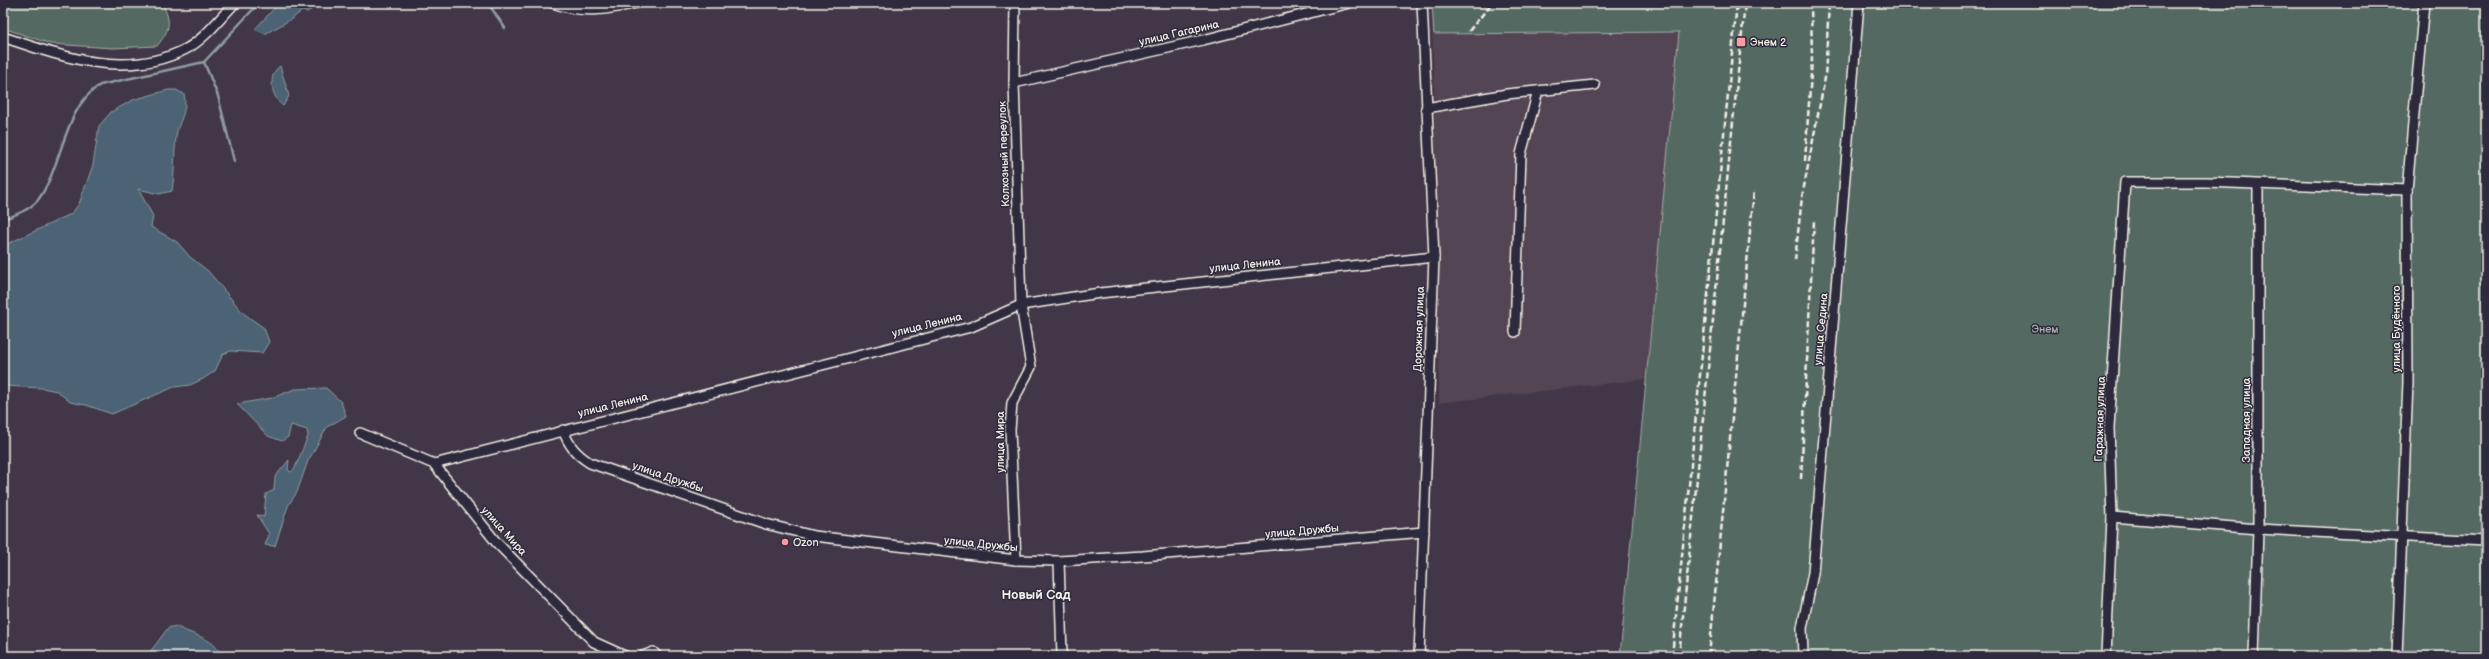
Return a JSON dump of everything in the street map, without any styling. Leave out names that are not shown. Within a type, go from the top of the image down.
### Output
[{"type":"street","points":[[3,37],[98,64],[134,63],[163,58],[187,48],[207,33],[235,3]]},
{"type":"street","points":[[553,3],[570,10],[604,11],[637,3]]},
{"type":"street","name":"Колхозный переулок","points":[[1015,3],[1014,83],[1021,305]]},
{"type":"street","name":"улица Гагарина","points":[[1014,83],[1203,40],[1349,3]]},
{"type":"street","name":"Дорожная улица","points":[[1418,656],[1434,257],[1422,3]]},
{"type":"street","name":"улица Седина","points":[[1803,656],[1802,628],[1813,573],[1859,3]]},
{"type":"street","name":"улица Будённого","points":[[2397,656],[2403,537],[2408,382],[2407,190],[2424,3]]},
{"type":"street","points":[[1426,108],[1507,94],[1595,85]]},
{"type":"street","points":[[1515,332],[1521,154],[1538,91]]},
{"type":"street","name":"Гаражная улица","points":[[2106,656],[2112,518],[2109,428],[2125,182],[2258,185]]},
{"type":"street","points":[[2258,185],[2407,190]]},
{"type":"street","name":"Западная улица","points":[[2254,656],[2258,529],[2258,185]]},
{"type":"street","name":"улица Ленина","points":[[434,464],[971,327],[1021,305],[1100,293],[1434,257]]},
{"type":"street","name":"улица Мира","points":[[1016,560],[1010,430],[1012,403],[1031,368],[1021,305]]},
{"type":"street","name":"улица Дружбы","points":[[563,430],[569,444],[577,454],[590,463],[766,524],[814,536],[1016,560],[1058,561],[1424,532]]},
{"type":"street","points":[[360,433],[434,464]]},
{"type":"street","name":"улица Мира","points":[[434,464],[456,495],[496,542],[594,642],[625,656]]},
{"type":"street","points":[[2112,518],[2258,529],[2486,541]]},
{"type":"street","points":[[1058,561],[1062,656]]},
{"type":"street","points":[[643,656],[653,652],[657,656]]},
{"type":"shaded area","points":[[1431,3],[1847,3],[1681,375],[1439,403],[1434,79]]},
{"type":"green space","points":[[3,3],[162,3],[167,15],[168,26],[165,35],[157,46],[113,48],[51,44],[3,28]]},
{"type":"green space","name":"Энем","points":[[1432,3],[2486,3],[2486,656],[1620,656],[1679,32],[1434,34]]},
{"type":"water","points":[[279,3],[314,3],[314,8],[307,12],[302,11],[290,20],[265,34],[255,29]]},
{"type":"water","points":[[280,66],[289,96],[283,106],[273,92],[272,86],[273,75]]},
{"type":"water","points":[[168,90],[176,90],[184,94],[185,106],[176,137],[172,191],[159,194],[138,189],[153,216],[151,227],[177,242],[190,257],[208,271],[243,313],[264,328],[269,342],[262,353],[231,351],[223,354],[215,371],[203,379],[190,385],[174,387],[112,414],[86,405],[70,402],[57,391],[42,388],[3,386],[3,246],[71,214],[79,204],[93,165],[99,126],[111,112],[133,100]]},
{"type":"water","points":[[326,388],[341,402],[346,416],[327,427],[308,461],[297,492],[288,506],[275,546],[265,545],[269,534],[257,515],[264,517],[266,494],[274,490],[275,477],[289,460],[288,470],[291,472],[295,468],[308,436],[307,430],[291,425],[288,437],[282,441],[268,436],[237,404],[272,398],[295,389]]},
{"type":"water","points":[[176,626],[208,640],[218,649],[222,656],[147,656],[168,628]]},
{"type":"waterway","points":[[234,161],[218,96],[204,62],[259,3]]},
{"type":"waterway","points":[[488,3],[505,28]]},
{"type":"waterway","points":[[3,219],[27,209],[38,200],[53,171],[64,138],[78,108],[88,95],[100,85],[204,62]]},
{"type":"railway","points":[[1469,31],[1492,3]]},
{"type":"railway","points":[[1672,656],[1737,3]]},
{"type":"railway","points":[[1679,656],[1745,3]]},
{"type":"railway","points":[[1805,161],[1812,59],[1811,3]]},
{"type":"railway","points":[[1795,260],[1802,197],[1825,78],[1829,3]]},
{"type":"railway","points":[[1709,656],[1754,190]]},
{"type":"railway","points":[[1801,479],[1814,221]]},
{"type":"place","name":"Энем 2","points":[[1741,42]]},
{"type":"place","name":"Ozon","points":[[785,542]]},
{"type":"district","name":"Новый Сад","points":[[1036,595]]}]
